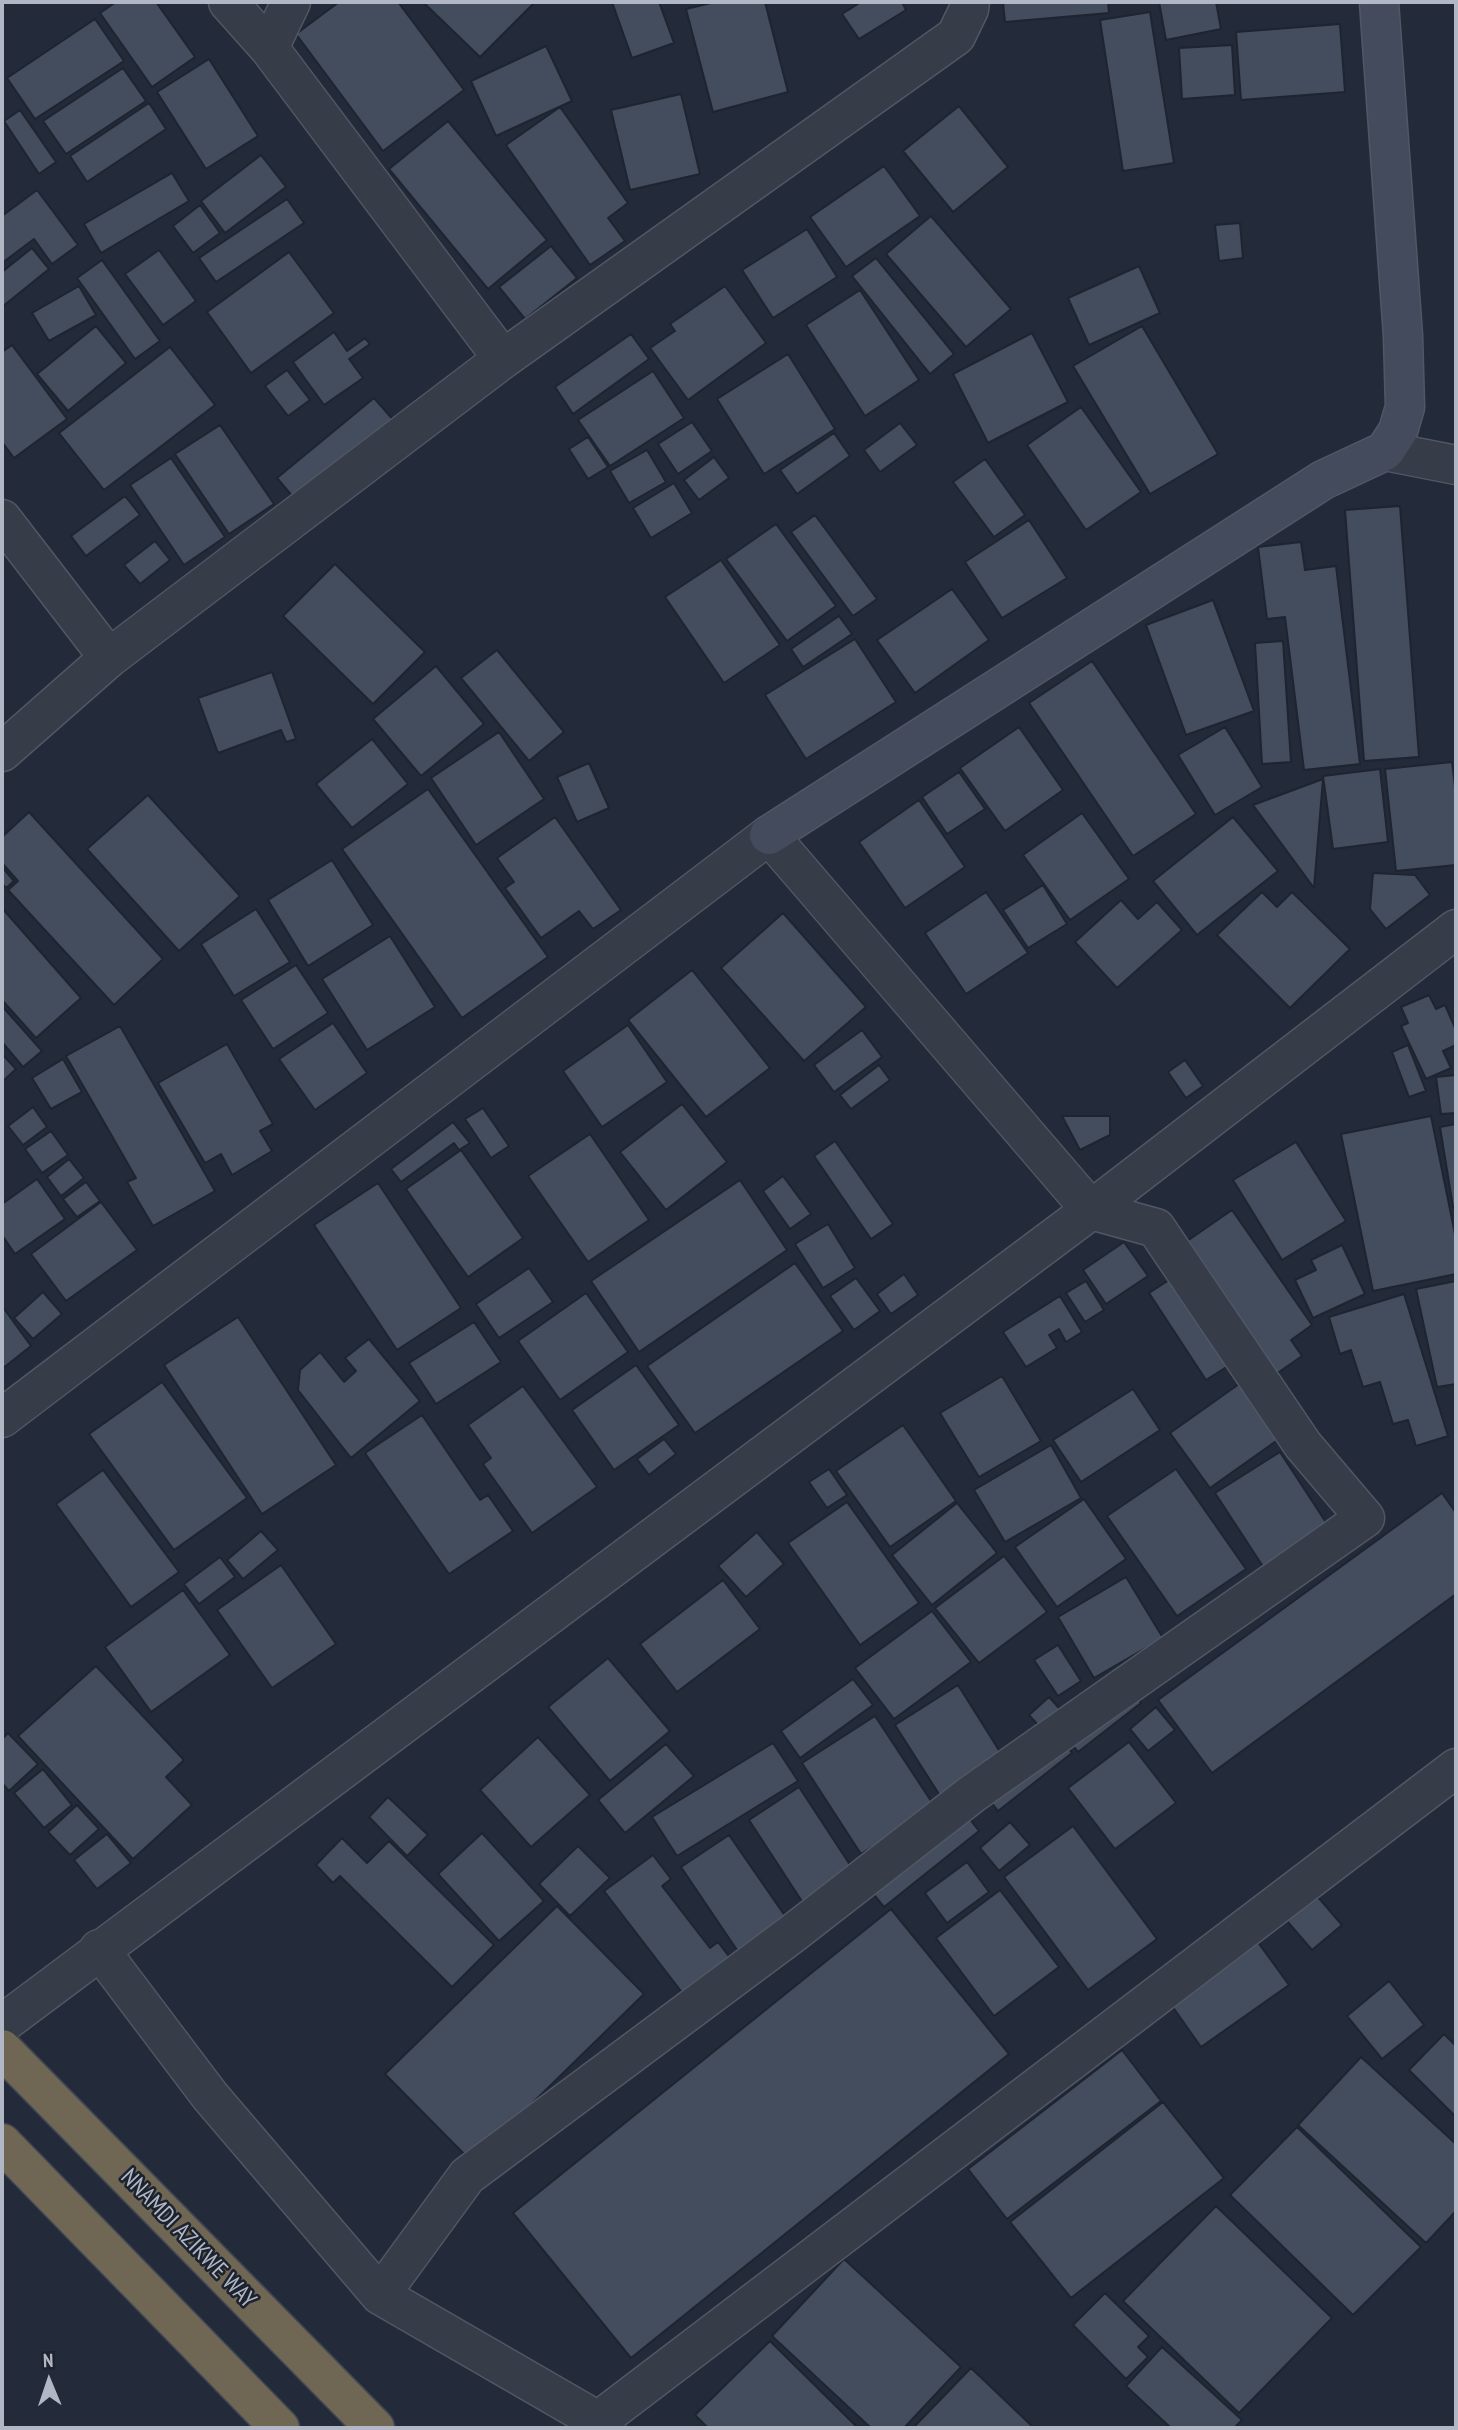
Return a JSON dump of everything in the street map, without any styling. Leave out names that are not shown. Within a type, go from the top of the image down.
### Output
[{"type":"highway","name":"NNAMDI AZIKWE WAY","points":[[2,2049],[374,2428]]},
{"type":"highway","points":[[2,2143],[280,2428]]},
{"type":"main road","points":[[769,835],[1323,480],[1385,451],[1398,431],[1405,407],[1404,336],[1378,2]]},
{"type":"street","points":[[228,2],[269,48],[503,359]]},
{"type":"street","points":[[269,48],[291,2]]},
{"type":"street","points":[[2,752],[109,657],[503,359],[956,36],[970,2]]},
{"type":"street","points":[[1385,451],[1456,465]]},
{"type":"street","points":[[2,519],[109,657]]},
{"type":"street","points":[[2,1418],[769,835],[1091,1210],[1156,1228],[1303,1445],[1365,1518],[972,1794],[792,1934],[467,2176],[380,2295]]},
{"type":"street","points":[[2,2024],[1091,1210],[1456,929]]},
{"type":"street","points":[[99,1949],[210,2096],[380,2295],[602,2425],[1456,1768]]},
{"type":"building","points":[[116,2],[156,2],[195,57],[152,87],[100,13]]},
{"type":"building","points":[[339,2],[398,2],[464,90],[383,151],[296,34]]},
{"type":"building","points":[[423,2],[535,2],[480,57]]},
{"type":"building","points":[[612,2],[659,2],[674,43],[632,58]]},
{"type":"building","points":[[715,2],[765,2],[788,92],[713,112],[686,9]]},
{"type":"building","points":[[861,2],[902,2],[906,10],[859,39],[842,14]]},
{"type":"building","points":[[1003,2],[1108,2],[1109,13],[1005,22]]},
{"type":"building","points":[[1159,2],[1216,2],[1221,29],[1166,40]]},
{"type":"building","points":[[1150,12],[1174,163],[1123,171],[1100,20]]},
{"type":"building","points":[[95,19],[124,61],[35,119],[7,78]]},
{"type":"building","points":[[1340,24],[1345,92],[1241,100],[1236,32]]},
{"type":"building","points":[[1232,45],[1235,95],[1182,99],[1179,48]]},
{"type":"building","points":[[546,46],[572,101],[496,136],[471,81]]},
{"type":"building","points":[[209,59],[258,136],[206,169],[157,92]]},
{"type":"building","points":[[123,68],[146,101],[66,154],[43,121]]},
{"type":"building","points":[[681,94],[700,174],[630,190],[611,110]]},
{"type":"building","points":[[149,103],[166,129],[87,182],[70,156]]},
{"type":"building","points":[[959,106],[1008,167],[953,212],[903,151]]},
{"type":"building","points":[[560,107],[628,203],[608,218],[625,241],[590,265],[506,145]]},
{"type":"building","points":[[20,110],[56,162],[39,174],[4,121]]},
{"type":"building","points":[[448,121],[547,240],[488,289],[389,169]]},
{"type":"building","points":[[261,155],[286,187],[225,233],[201,201]]},
{"type":"building","points":[[884,166],[920,216],[846,267],[810,217]]},
{"type":"building","points":[[172,173],[189,201],[101,253],[84,224]]},
{"type":"building","points":[[37,190],[78,245],[52,264],[34,239],[2,263],[2,216]]},
{"type":"building","points":[[287,199],[304,223],[216,282],[199,258]]},
{"type":"building","points":[[200,205],[220,233],[193,253],[173,226]]},
{"type":"building","points":[[931,216],[1011,309],[966,347],[886,254]]},
{"type":"building","points":[[1240,223],[1243,258],[1219,261],[1215,225]]},
{"type":"building","points":[[807,229],[837,277],[773,318],[742,270]]},
{"type":"building","points":[[551,246],[577,278],[525,319],[499,287]]},
{"type":"building","points":[[32,248],[49,269],[2,307],[2,272]]},
{"type":"building","points":[[159,250],[196,301],[163,325],[125,274]]},
{"type":"building","points":[[289,252],[334,313],[251,373],[207,312]]},
{"type":"building","points":[[876,258],[954,354],[930,374],[852,276]]},
{"type":"building","points":[[102,260],[160,341],[135,359],[77,278]]},
{"type":"building","points":[[1139,266],[1160,313],[1089,345],[1068,298]]},
{"type":"building","points":[[79,286],[96,315],[49,341],[32,313]]},
{"type":"building","points":[[725,286],[766,343],[688,400],[650,348],[675,331],[670,324]]},
{"type":"building","points":[[860,290],[919,380],[865,416],[806,325]]},
{"type":"building","points":[[96,326],[126,363],[68,411],[37,374]]},
{"type":"building","points":[[1142,326],[1218,454],[1150,494],[1073,366]]},
{"type":"building","points":[[334,332],[347,351],[365,338],[370,344],[349,359],[363,378],[324,405],[293,362]]},
{"type":"building","points":[[1032,333],[1068,402],[988,443],[953,374]]},
{"type":"building","points":[[631,334],[649,359],[573,414],[555,387]]},
{"type":"building","points":[[12,345],[67,419],[14,458],[2,442],[2,352]]},
{"type":"building","points":[[170,347],[215,405],[104,490],[59,433]]},
{"type":"building","points":[[788,354],[835,429],[764,474],[717,399]]},
{"type":"building","points":[[287,370],[310,400],[288,416],[265,386]]},
{"type":"building","points":[[653,371],[684,418],[610,466],[578,420]]},
{"type":"building","points":[[374,398],[396,423],[299,504],[277,478]]},
{"type":"building","points":[[1081,407],[1141,492],[1086,530],[1027,445]]},
{"type":"building","points":[[692,422],[712,451],[678,474],[658,444]]},
{"type":"building","points":[[900,423],[917,445],[880,472],[864,450]]},
{"type":"building","points":[[220,425],[274,504],[229,534],[175,454]]},
{"type":"building","points":[[834,433],[850,456],[797,494],[780,470]]},
{"type":"building","points":[[588,437],[608,467],[588,479],[569,449]]},
{"type":"building","points":[[647,450],[666,482],[629,503],[610,471]]},
{"type":"building","points":[[714,457],[729,478],[699,500],[684,480]]},
{"type":"building","points":[[171,458],[225,537],[184,565],[130,485]]},
{"type":"building","points":[[985,459],[1025,515],[994,537],[953,482]]},
{"type":"building","points":[[674,483],[692,513],[651,538],[633,508]]},
{"type":"building","points":[[125,496],[140,515],[86,556],[71,536]]},
{"type":"building","points":[[1400,506],[1419,757],[1364,761],[1345,510]]},
{"type":"building","points":[[815,515],[877,599],[853,616],[791,532]]},
{"type":"building","points":[[1029,520],[1067,578],[1002,618],[965,562]]},
{"type":"building","points":[[776,524],[836,606],[787,641],[726,559]]},
{"type":"building","points":[[155,541],[170,560],[140,584],[124,565]]},
{"type":"building","points":[[1301,542],[1305,570],[1336,566],[1360,764],[1304,770],[1285,617],[1267,619],[1258,547]]},
{"type":"building","points":[[721,560],[780,645],[724,683],[665,597]]},
{"type":"building","points":[[335,564],[425,652],[373,704],[283,616]]},
{"type":"building","points":[[952,589],[989,640],[915,693],[877,640]]},
{"type":"building","points":[[1213,600],[1254,711],[1186,735],[1146,625]]},
{"type":"building","points":[[839,616],[852,634],[803,667],[791,649]]},
{"type":"building","points":[[855,639],[896,702],[806,759],[765,695]]},
{"type":"building","points":[[1283,641],[1291,762],[1262,764],[1255,643]]},
{"type":"building","points":[[497,650],[564,732],[529,761],[461,678]]},
{"type":"building","points":[[1092,661],[1196,814],[1133,856],[1029,703]]},
{"type":"building","points":[[436,666],[484,724],[421,776],[373,719]]},
{"type":"building","points":[[272,672],[296,739],[286,742],[281,730],[218,753],[198,698]]},
{"type":"building","points":[[1019,727],[1063,790],[1005,831],[960,768]]},
{"type":"building","points":[[1225,727],[1262,787],[1215,815],[1178,755]]},
{"type":"building","points":[[499,732],[544,799],[476,845],[431,778]]},
{"type":"building","points":[[372,739],[408,784],[352,828],[316,784]]},
{"type":"building","points":[[1452,762],[1456,795],[1456,865],[1396,871],[1385,769]]},
{"type":"building","points":[[589,763],[609,808],[577,822],[557,777]]},
{"type":"building","points":[[1380,769],[1388,842],[1333,849],[1323,776]]},
{"type":"building","points":[[959,772],[985,809],[947,834],[922,797]]},
{"type":"building","points":[[1323,779],[1314,888],[1253,805]]},
{"type":"building","points":[[428,789],[548,957],[462,1018],[342,849]]},
{"type":"building","points":[[148,795],[240,896],[179,951],[87,849]]},
{"type":"building","points":[[919,800],[965,867],[905,908],[859,842]]},
{"type":"building","points":[[29,812],[163,959],[114,1005],[8,890],[18,881],[2,863],[2,837]]},
{"type":"building","points":[[1082,813],[1129,879],[1070,920],[1023,855]]},
{"type":"building","points":[[555,817],[621,910],[593,929],[579,911],[541,938],[505,888],[514,882],[497,858]]},
{"type":"building","points":[[1233,817],[1278,871],[1197,935],[1153,881]]},
{"type":"building","points":[[332,860],[373,925],[308,966],[268,900]]},
{"type":"building","points":[[2,867],[14,881],[6,888],[2,883]]},
{"type":"building","points":[[1373,873],[1415,875],[1430,895],[1386,929],[1370,909]]},
{"type":"building","points":[[1043,885],[1067,924],[1028,948],[1003,910]]},
{"type":"building","points":[[986,892],[1028,953],[966,994],[925,933]]},
{"type":"building","points":[[1262,892],[1277,907],[1292,892],[1350,949],[1290,1008],[1217,935]]},
{"type":"building","points":[[1121,900],[1138,919],[1157,902],[1182,930],[1117,988],[1075,942]]},
{"type":"building","points":[[2,908],[81,998],[36,1038],[2,1000]]},
{"type":"building","points":[[256,909],[290,962],[234,996],[201,944]]},
{"type":"building","points":[[783,913],[866,1007],[804,1061],[721,968]]},
{"type":"building","points":[[390,936],[435,1007],[367,1050],[322,979]]},
{"type":"building","points":[[296,965],[328,1013],[273,1049],[241,1000]]},
{"type":"building","points":[[692,970],[770,1068],[706,1117],[628,1020]]},
{"type":"building","points":[[1429,995],[1436,1009],[1445,1005],[1456,1030],[1456,1045],[1443,1051],[1451,1068],[1426,1079],[1401,1026],[1408,1023],[1401,1007]]},
{"type":"building","points":[[2,1006],[42,1051],[23,1067],[2,1042]]},
{"type":"building","points":[[333,1023],[367,1073],[315,1110],[279,1059]]},
{"type":"building","points":[[628,1025],[667,1082],[602,1127],[563,1071]]},
{"type":"building","points":[[120,1026],[215,1191],[153,1226],[127,1182],[136,1178],[66,1056]]},
{"type":"building","points":[[862,1030],[882,1057],[834,1092],[814,1065]]},
{"type":"building","points":[[227,1044],[273,1124],[260,1131],[272,1151],[232,1175],[221,1154],[205,1163],[158,1083]]},
{"type":"building","points":[[1408,1045],[1426,1091],[1409,1097],[1392,1052]]},
{"type":"building","points":[[2,1054],[16,1069],[2,1082]]},
{"type":"building","points":[[63,1059],[82,1092],[51,1109],[32,1078]]},
{"type":"building","points":[[1185,1060],[1203,1086],[1186,1098],[1168,1072]]},
{"type":"building","points":[[879,1065],[890,1080],[851,1109],[840,1095]]},
{"type":"building","points":[[1456,1075],[1456,1113],[1441,1114],[1436,1077]]},
{"type":"building","points":[[682,1104],[727,1162],[666,1210],[620,1152]]},
{"type":"building","points":[[33,1107],[47,1127],[23,1145],[8,1126]]},
{"type":"building","points":[[483,1108],[509,1146],[491,1158],[465,1119]]},
{"type":"building","points":[[1062,1116],[1110,1116],[1110,1135],[1080,1150]]},
{"type":"building","points":[[1431,1116],[1456,1239],[1456,1274],[1373,1291],[1341,1134]]},
{"type":"building","points":[[453,1122],[470,1143],[459,1150],[454,1143],[401,1182],[391,1169]]},
{"type":"building","points":[[1456,1124],[1456,1207],[1453,1207],[1440,1127]]},
{"type":"building","points":[[51,1131],[68,1155],[42,1173],[25,1149]]},
{"type":"building","points":[[590,1134],[649,1220],[588,1262],[528,1176]]},
{"type":"building","points":[[835,1141],[893,1224],[871,1239],[814,1156]]},
{"type":"building","points":[[1296,1142],[1346,1221],[1282,1260],[1233,1180]]},
{"type":"building","points":[[461,1150],[523,1238],[468,1277],[406,1189]]},
{"type":"building","points":[[69,1159],[84,1178],[61,1196],[47,1177]]},
{"type":"building","points":[[783,1176],[811,1214],[790,1229],[763,1191]]},
{"type":"building","points":[[37,1179],[65,1219],[15,1254],[2,1235],[2,1204]]},
{"type":"building","points":[[740,1180],[787,1250],[639,1352],[591,1281]]},
{"type":"building","points":[[86,1182],[100,1201],[77,1217],[63,1199]]},
{"type":"building","points":[[378,1183],[461,1308],[397,1350],[314,1225]]},
{"type":"building","points":[[101,1202],[137,1250],[66,1301],[31,1254]]},
{"type":"building","points":[[1232,1210],[1312,1325],[1291,1340],[1302,1356],[1269,1379],[1177,1248]]},
{"type":"building","points":[[828,1224],[855,1268],[823,1288],[795,1244]]},
{"type":"building","points":[[1124,1242],[1148,1276],[1106,1304],[1083,1270]]},
{"type":"building","points":[[1342,1245],[1365,1294],[1313,1318],[1295,1280],[1316,1270],[1311,1260]]},
{"type":"building","points":[[795,1263],[843,1331],[695,1433],[647,1366]]},
{"type":"building","points":[[529,1268],[553,1302],[499,1338],[476,1304]]},
{"type":"building","points":[[1180,1273],[1236,1361],[1206,1380],[1149,1293]]},
{"type":"building","points":[[904,1274],[918,1295],[891,1314],[877,1294]]},
{"type":"building","points":[[856,1278],[880,1311],[854,1330],[830,1296]]},
{"type":"building","points":[[1086,1281],[1104,1310],[1085,1322],[1066,1293]]},
{"type":"building","points":[[1456,1281],[1456,1384],[1437,1387],[1416,1289]]},
{"type":"building","points":[[43,1292],[62,1314],[33,1339],[14,1318]]},
{"type":"building","points":[[586,1293],[628,1352],[560,1400],[518,1341]]},
{"type":"building","points":[[1404,1294],[1448,1436],[1416,1446],[1408,1420],[1393,1424],[1380,1382],[1363,1387],[1351,1350],[1340,1354],[1329,1317]]},
{"type":"building","points":[[1060,1296],[1082,1332],[1066,1342],[1059,1329],[1049,1335],[1057,1348],[1026,1367],[1003,1332]]},
{"type":"building","points":[[2,1306],[31,1346],[2,1369]]},
{"type":"building","points":[[238,1317],[336,1465],[262,1514],[164,1365]]},
{"type":"building","points":[[474,1322],[501,1362],[436,1404],[409,1363]]},
{"type":"building","points":[[369,1339],[420,1401],[351,1458],[298,1390],[300,1370],[320,1352],[344,1382],[356,1371],[345,1358]]},
{"type":"building","points":[[636,1365],[679,1425],[614,1470],[572,1410]]},
{"type":"building","points":[[1002,1376],[1041,1441],[979,1477],[940,1413]]},
{"type":"building","points":[[1246,1379],[1286,1434],[1210,1488],[1170,1433]]},
{"type":"building","points":[[162,1382],[247,1498],[174,1550],[89,1434]]},
{"type":"building","points":[[523,1386],[597,1487],[532,1533],[483,1464],[491,1458],[468,1425]]},
{"type":"building","points":[[1133,1389],[1160,1430],[1081,1482],[1053,1440]]},
{"type":"building","points":[[422,1415],[480,1500],[488,1495],[513,1531],[449,1574],[365,1453]]},
{"type":"building","points":[[903,1425],[956,1501],[890,1547],[836,1471]]},
{"type":"building","points":[[664,1439],[676,1454],[649,1475],[637,1459]]},
{"type":"building","points":[[1051,1445],[1081,1498],[1005,1542],[974,1490]]},
{"type":"building","points":[[1280,1452],[1329,1527],[1264,1568],[1215,1493]]},
{"type":"building","points":[[829,1469],[847,1495],[827,1508],[809,1482]]},
{"type":"building","points":[[1176,1469],[1246,1569],[1177,1616],[1107,1516]]},
{"type":"building","points":[[103,1470],[179,1572],[131,1607],[56,1504]]},
{"type":"building","points":[[1442,1493],[1456,1513],[1456,1594],[1212,1773],[1158,1700]]},
{"type":"building","points":[[1084,1499],[1126,1559],[1057,1607],[1015,1547]]},
{"type":"building","points":[[847,1502],[919,1603],[860,1645],[788,1543]]},
{"type":"building","points":[[957,1503],[997,1553],[932,1605],[892,1555]]},
{"type":"building","points":[[261,1531],[278,1550],[243,1579],[227,1560]]},
{"type":"building","points":[[757,1532],[784,1564],[746,1597],[718,1566]]},
{"type":"building","points":[[1004,1556],[1047,1612],[979,1663],[935,1608]]},
{"type":"building","points":[[220,1557],[235,1577],[199,1604],[184,1584]]},
{"type":"building","points":[[281,1565],[336,1644],[272,1688],[217,1610]]},
{"type":"building","points":[[1126,1577],[1163,1638],[1094,1678],[1058,1617]]},
{"type":"building","points":[[723,1580],[760,1629],[677,1692],[640,1644]]},
{"type":"building","points":[[183,1590],[230,1655],[151,1712],[105,1647]]},
{"type":"building","points":[[932,1611],[971,1662],[894,1719],[855,1668]]},
{"type":"building","points":[[1058,1645],[1081,1681],[1058,1696],[1034,1660]]},
{"type":"building","points":[[608,1658],[670,1731],[610,1781],[548,1707]]},
{"type":"building","points":[[96,1666],[184,1760],[166,1777],[192,1805],[133,1859],[18,1736]]},
{"type":"building","points":[[853,1679],[873,1705],[800,1758],[781,1731]]},
{"type":"building","points":[[958,1685],[1007,1763],[944,1802],[895,1725]]},
{"type":"building","points":[[1127,1685],[1141,1703],[1078,1752],[1064,1733]]},
{"type":"building","points":[[1049,1697],[1068,1718],[1048,1736],[1029,1715]]},
{"type":"building","points":[[1156,1707],[1175,1730],[1148,1751],[1130,1729]]},
{"type":"building","points":[[875,1716],[935,1807],[861,1854],[802,1763]]},
{"type":"building","points":[[8,1733],[38,1764],[9,1791],[2,1783],[2,1739]]},
{"type":"building","points":[[1058,1735],[1072,1753],[998,1811],[984,1793]]},
{"type":"building","points":[[538,1737],[590,1795],[531,1847],[480,1790]]},
{"type":"building","points":[[1129,1742],[1176,1803],[1115,1849],[1068,1788]]},
{"type":"building","points":[[773,1743],[798,1781],[677,1856],[652,1817]]},
{"type":"building","points":[[666,1744],[694,1776],[625,1833],[598,1800]]},
{"type":"building","points":[[43,1769],[72,1805],[44,1828],[14,1793]]},
{"type":"building","points":[[799,1787],[856,1874],[805,1906],[749,1820]]},
{"type":"building","points":[[388,1797],[428,1835],[407,1856],[369,1817]]},
{"type":"building","points":[[77,1805],[99,1829],[70,1855],[48,1832]]},
{"type":"building","points":[[962,1809],[979,1831],[884,1907],[866,1885]]},
{"type":"building","points":[[1010,1822],[1030,1845],[999,1871],[980,1848]]},
{"type":"building","points":[[1073,1826],[1157,1939],[1088,1990],[1004,1877]]},
{"type":"building","points":[[482,1833],[544,1901],[499,1941],[438,1874]]},
{"type":"building","points":[[107,1834],[131,1863],[97,1889],[74,1860]]},
{"type":"building","points":[[729,1835],[792,1926],[743,1959],[681,1867]]},
{"type":"building","points":[[342,1838],[367,1863],[389,1841],[494,1945],[452,1987],[340,1876],[333,1883],[316,1865]]},
{"type":"building","points":[[578,1846],[610,1878],[570,1916],[539,1884]]},
{"type":"building","points":[[653,1855],[671,1879],[662,1886],[710,1948],[718,1942],[734,1963],[687,1999],[604,1891]]},
{"type":"building","points":[[967,1862],[989,1892],[947,1923],[925,1893]]},
{"type":"building","points":[[1000,1890],[1059,1967],[994,2016],[936,1938]]},
{"type":"building","points":[[1317,1896],[1342,1925],[1312,1950],[1287,1921]]},
{"type":"building","points":[[557,1906],[644,1994],[472,2162],[385,2074]]},
{"type":"building","points":[[891,1909],[1009,2054],[631,2358],[513,2213]]},
{"type":"building","points":[[1257,1941],[1289,1985],[1201,2047],[1170,2003]]},
{"type":"building","points":[[1389,1981],[1424,2025],[1382,2059],[1347,2016]]},
{"type":"building","points":[[1444,2034],[1456,2046],[1456,2117],[1409,2070]]},
{"type":"building","points":[[1122,2050],[1161,2101],[1007,2219],[968,2169]]},
{"type":"building","points":[[1361,2057],[1456,2144],[1456,2211],[1426,2243],[1298,2125]]},
{"type":"building","points":[[1163,2102],[1224,2178],[1071,2298],[1010,2222]]},
{"type":"building","points":[[1297,2127],[1421,2247],[1353,2315],[1230,2195]]},
{"type":"building","points":[[1216,2206],[1332,2318],[1239,2413],[1123,2301]]},
{"type":"building","points":[[844,2259],[961,2367],[904,2428],[871,2428],[772,2336]]},
{"type":"building","points":[[1105,2293],[1149,2336],[1138,2347],[1148,2357],[1126,2379],[1073,2325]]},
{"type":"building","points":[[770,2341],[858,2428],[708,2428],[695,2415]]},
{"type":"building","points":[[1162,2347],[1242,2420],[1234,2428],[1171,2428],[1126,2386]]},
{"type":"building","points":[[971,2368],[1034,2428],[913,2428]]}]
